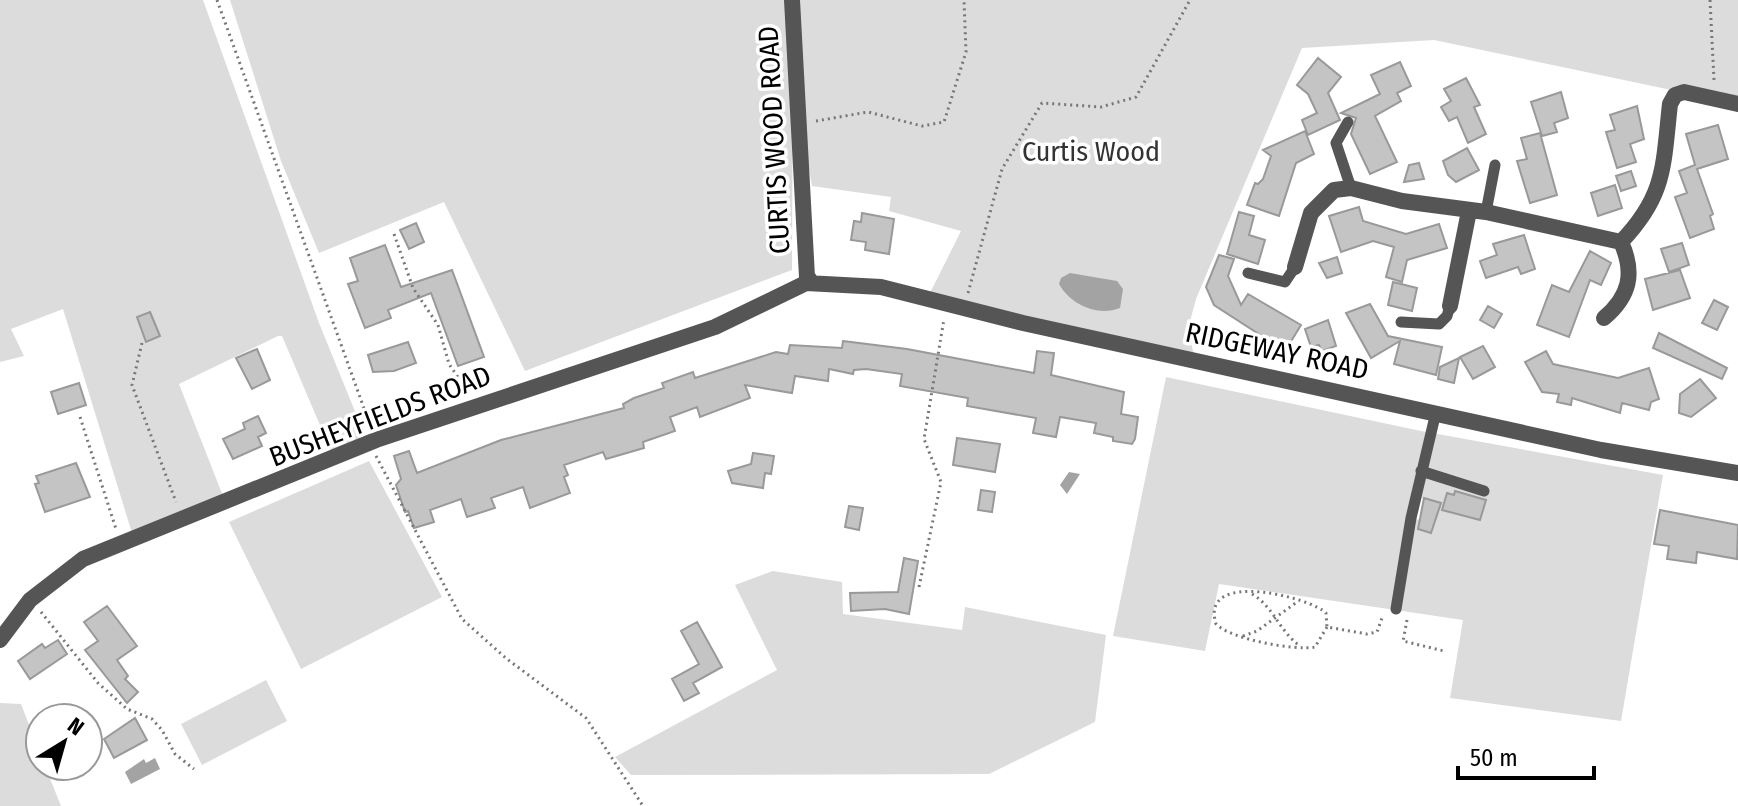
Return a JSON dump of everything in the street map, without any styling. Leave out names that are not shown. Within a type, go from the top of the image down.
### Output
[{"type":"street","name":"CURTIS WOOD ROAD","points":[[792,0],[808,281]]},
{"type":"street","points":[[1621,242],[1644,217],[1658,194],[1671,100],[1684,92],[1738,104]]},
{"type":"street","points":[[1295,267],[1311,213],[1334,190],[1351,188],[1402,201],[1486,212],[1621,242]]},
{"type":"street","points":[[1450,306],[1469,211]]},
{"type":"street","points":[[1604,318],[1624,296],[1629,282],[1630,269],[1621,242]]},
{"type":"street","name":"BUSHEYFIELDS ROAD","points":[[0,640],[30,600],[83,559],[376,440],[715,327],[808,281]]},
{"type":"street","name":"RIDGEWAY ROAD","points":[[808,281],[881,287],[1601,450],[1738,473]]},
{"type":"lane","points":[[1348,122],[1336,143],[1351,188]]},
{"type":"lane","points":[[1486,212],[1495,165]]},
{"type":"lane","points":[[1248,273],[1285,282],[1295,267]]},
{"type":"lane","points":[[1401,322],[1439,324],[1447,316],[1450,306]]},
{"type":"lane","points":[[1396,609],[1421,471],[1436,412]]},
{"type":"lane","points":[[1421,471],[1484,491]]},
{"type":"path","points":[[217,0],[376,440],[376,460],[462,619],[507,659],[586,718],[643,806]]},
{"type":"path","points":[[801,124],[868,112],[922,126],[944,122],[966,52],[964,0]]},
{"type":"path","points":[[964,308],[1002,169],[1042,103],[1101,107],[1136,97],[1190,0]]},
{"type":"path","points":[[1710,0],[1715,57],[1712,99]]},
{"type":"path","points":[[394,234],[413,288],[438,325],[449,364],[477,405]]},
{"type":"path","points":[[919,587],[941,482],[924,439],[946,304]]},
{"type":"path","points":[[142,343],[132,385],[182,521]]},
{"type":"path","points":[[80,417],[121,544]]},
{"type":"path","points":[[1248,592],[1267,604],[1283,631],[1303,648]]},
{"type":"path","points":[[1248,592],[1300,601],[1321,608],[1326,613],[1327,627],[1319,644],[1303,648],[1240,637],[1218,628],[1214,613],[1226,593],[1248,592]]},
{"type":"path","points":[[30,600],[98,683],[127,709],[152,719],[175,754],[194,769]]},
{"type":"path","points":[[1240,637],[1257,631],[1300,601]]},
{"type":"path","points":[[1327,627],[1372,634],[1381,627],[1384,610],[1396,609],[1405,612],[1407,619],[1403,641],[1444,651]]},
{"type":"green space","points":[[0,0],[203,0],[319,323],[365,436],[331,451],[282,336],[278,336],[179,384],[223,496],[132,533],[63,309],[11,329],[24,356],[0,362]]},
{"type":"green space","name":"Curtis Wood","points":[[230,0],[1738,0],[1738,104],[1434,40],[1302,48],[1196,299],[1188,329],[1195,360],[929,295],[961,231],[889,211],[891,197],[812,186],[801,124],[793,31],[792,270],[525,371],[444,202],[319,253],[281,161]]},
{"type":"green space","points":[[1166,377],[1421,431],[1663,475],[1621,721],[1450,698],[1463,620],[1219,584],[1205,651],[1113,636]],"holes":[[[1455,491],[1486,500],[1480,520],[1442,510],[1447,494],[1454,495]],[[1422,498],[1441,503],[1434,524],[1416,519]]]},
{"type":"green space","points":[[369,461],[442,597],[301,669],[229,522]]},
{"type":"green space","points":[[773,571],[842,582],[843,614],[962,630],[965,607],[1106,635],[1095,722],[989,774],[631,775],[615,757],[777,670],[735,585]]},
{"type":"green space","points":[[266,680],[287,721],[202,765],[181,724]]},
{"type":"green space","points":[[0,703],[21,704],[24,712],[24,782],[51,782],[61,806],[0,806]]},
{"type":"shaded area","points":[[1070,273],[1117,281],[1123,289],[1120,308],[1093,310],[1077,303],[1059,284],[1061,278]]},
{"type":"shaded area","points":[[1069,472],[1080,474],[1067,494],[1060,485]]},
{"type":"shaded area","points":[[155,758],[160,769],[131,784],[125,772],[144,759],[146,763]]},
{"type":"building","points":[[1318,58],[1341,77],[1328,93],[1340,120],[1308,135],[1302,120],[1317,113],[1308,94],[1297,85]]},
{"type":"building","points":[[1400,62],[1411,86],[1397,93],[1401,101],[1375,116],[1397,162],[1370,174],[1351,134],[1356,118],[1341,113],[1380,94],[1371,75]]},
{"type":"building","points":[[1466,78],[1480,105],[1474,107],[1486,134],[1468,143],[1457,117],[1449,121],[1441,107],[1451,101],[1444,89]]},
{"type":"building","points":[[1561,92],[1568,118],[1554,123],[1557,132],[1542,136],[1531,102]]},
{"type":"building","points":[[1637,106],[1644,139],[1630,144],[1636,162],[1617,168],[1606,132],[1615,130],[1610,115]]},
{"type":"building","points":[[1718,125],[1728,159],[1697,169],[1713,214],[1710,216],[1714,229],[1690,238],[1675,197],[1687,193],[1679,171],[1695,165],[1686,134]]},
{"type":"building","points":[[1305,131],[1314,154],[1296,163],[1279,216],[1247,205],[1255,183],[1263,179],[1271,156],[1263,150]]},
{"type":"building","points":[[1540,133],[1557,195],[1530,203],[1517,161],[1527,159],[1521,138]]},
{"type":"building","points":[[1467,148],[1479,170],[1456,182],[1448,175],[1443,161]]},
{"type":"building","points":[[1419,163],[1424,179],[1404,182],[1409,165]]},
{"type":"building","points":[[1631,171],[1636,186],[1621,191],[1616,176]]},
{"type":"building","points":[[1615,185],[1622,208],[1598,216],[1591,193]]},
{"type":"building","points":[[1359,207],[1363,221],[1406,234],[1439,224],[1447,248],[1407,260],[1402,282],[1386,277],[1394,247],[1373,241],[1341,252],[1329,216]]},
{"type":"building","points":[[1239,212],[1254,216],[1249,235],[1265,240],[1258,264],[1227,254]]},
{"type":"building","points":[[862,213],[894,219],[889,254],[865,250],[866,242],[851,240],[854,221],[861,222]]},
{"type":"building","points":[[416,223],[424,242],[409,249],[400,230]]},
{"type":"building","points":[[1524,235],[1535,269],[1521,274],[1518,267],[1486,278],[1480,261],[1497,255],[1493,244]]},
{"type":"building","points":[[1682,243],[1689,265],[1669,272],[1661,249]]},
{"type":"building","points":[[385,245],[401,287],[452,270],[484,357],[458,366],[431,293],[388,310],[391,318],[365,328],[348,284],[358,281],[350,258]]},
{"type":"building","points":[[1590,251],[1611,263],[1601,285],[1590,280],[1569,337],[1537,325],[1552,285],[1569,292]]},
{"type":"building","points":[[1219,255],[1234,259],[1228,276],[1241,305],[1248,294],[1301,325],[1282,356],[1268,348],[1271,342],[1214,305],[1206,287]]},
{"type":"building","points":[[1337,257],[1342,273],[1327,278],[1319,263]]},
{"type":"building","points":[[1680,270],[1690,298],[1653,310],[1645,279]]},
{"type":"building","points":[[1393,282],[1417,288],[1412,311],[1388,305]]},
{"type":"building","points":[[1714,300],[1728,307],[1717,330],[1702,323]]},
{"type":"building","points":[[1370,304],[1388,336],[1442,347],[1436,375],[1394,364],[1400,341],[1371,358],[1346,313]]},
{"type":"building","points":[[1488,306],[1502,314],[1494,328],[1480,320]]},
{"type":"building","points":[[150,312],[160,336],[146,342],[137,317]]},
{"type":"building","points":[[1328,320],[1336,346],[1322,351],[1319,345],[1311,347],[1305,329]]},
{"type":"building","points":[[1659,333],[1727,368],[1722,379],[1653,348]]},
{"type":"building","points":[[843,341],[907,349],[1034,373],[1037,351],[1054,353],[1051,375],[1124,392],[1121,414],[1138,417],[1135,439],[1132,444],[1113,441],[1113,437],[1094,433],[1096,423],[1060,417],[1056,437],[1033,433],[1036,418],[967,406],[968,398],[900,386],[902,374],[866,369],[854,370],[853,374],[829,369],[828,381],[795,376],[792,393],[745,385],[750,398],[700,417],[697,407],[670,417],[675,431],[643,442],[644,448],[606,459],[603,452],[564,465],[568,475],[564,477],[570,493],[530,508],[523,487],[491,498],[495,508],[467,517],[461,499],[430,510],[434,522],[414,528],[408,511],[405,512],[396,485],[401,479],[394,456],[409,451],[417,473],[501,440],[624,408],[623,404],[634,398],[664,388],[662,383],[693,372],[695,378],[776,352],[788,354],[790,345],[842,348]]},
{"type":"building","points":[[408,342],[416,363],[394,371],[373,372],[368,355]]},
{"type":"building","points":[[1483,346],[1495,367],[1473,379],[1460,357]]},
{"type":"building","points":[[257,349],[270,380],[252,389],[236,358]]},
{"type":"building","points":[[1546,351],[1553,364],[1618,378],[1649,368],[1659,399],[1651,402],[1649,410],[1622,403],[1620,413],[1572,398],[1571,405],[1557,402],[1559,394],[1542,392],[1525,362]]},
{"type":"building","points":[[1459,358],[1454,383],[1438,379],[1440,367]]},
{"type":"building","points":[[1700,379],[1716,398],[1691,417],[1679,413],[1680,394]]},
{"type":"building","points":[[79,383],[86,405],[58,414],[51,392]]},
{"type":"building","points":[[258,416],[266,433],[258,437],[262,446],[233,459],[223,439],[245,429],[243,423]]},
{"type":"building","points":[[957,438],[1000,444],[995,472],[953,465]]},
{"type":"building","points":[[753,453],[774,456],[771,474],[765,473],[763,488],[732,483],[728,471],[751,464]]},
{"type":"building","points":[[76,463],[90,497],[45,512],[35,484],[39,483],[36,476]]},
{"type":"building","points":[[981,490],[995,492],[992,512],[978,510]]},
{"type":"building","points":[[1455,491],[1486,500],[1480,520],[1442,510],[1447,493],[1454,495]]},
{"type":"building","points":[[1424,498],[1441,503],[1431,533],[1418,529]]},
{"type":"building","points":[[849,506],[863,508],[859,530],[845,527]]},
{"type":"building","points":[[1660,510],[1738,525],[1737,559],[1697,552],[1696,563],[1667,559],[1669,546],[1654,544]]},
{"type":"building","points":[[904,558],[918,561],[909,614],[885,609],[851,611],[850,593],[898,592]]},
{"type":"building","points":[[107,606],[137,646],[117,660],[128,676],[125,679],[138,692],[127,703],[85,650],[98,641],[84,622]]},
{"type":"building","points":[[697,622],[722,667],[693,683],[699,693],[684,701],[672,679],[699,664],[681,631]]},
{"type":"building","points":[[58,640],[67,654],[30,679],[18,661],[42,644],[45,648]]},
{"type":"building","points":[[135,718],[147,740],[114,758],[104,739]]}]
